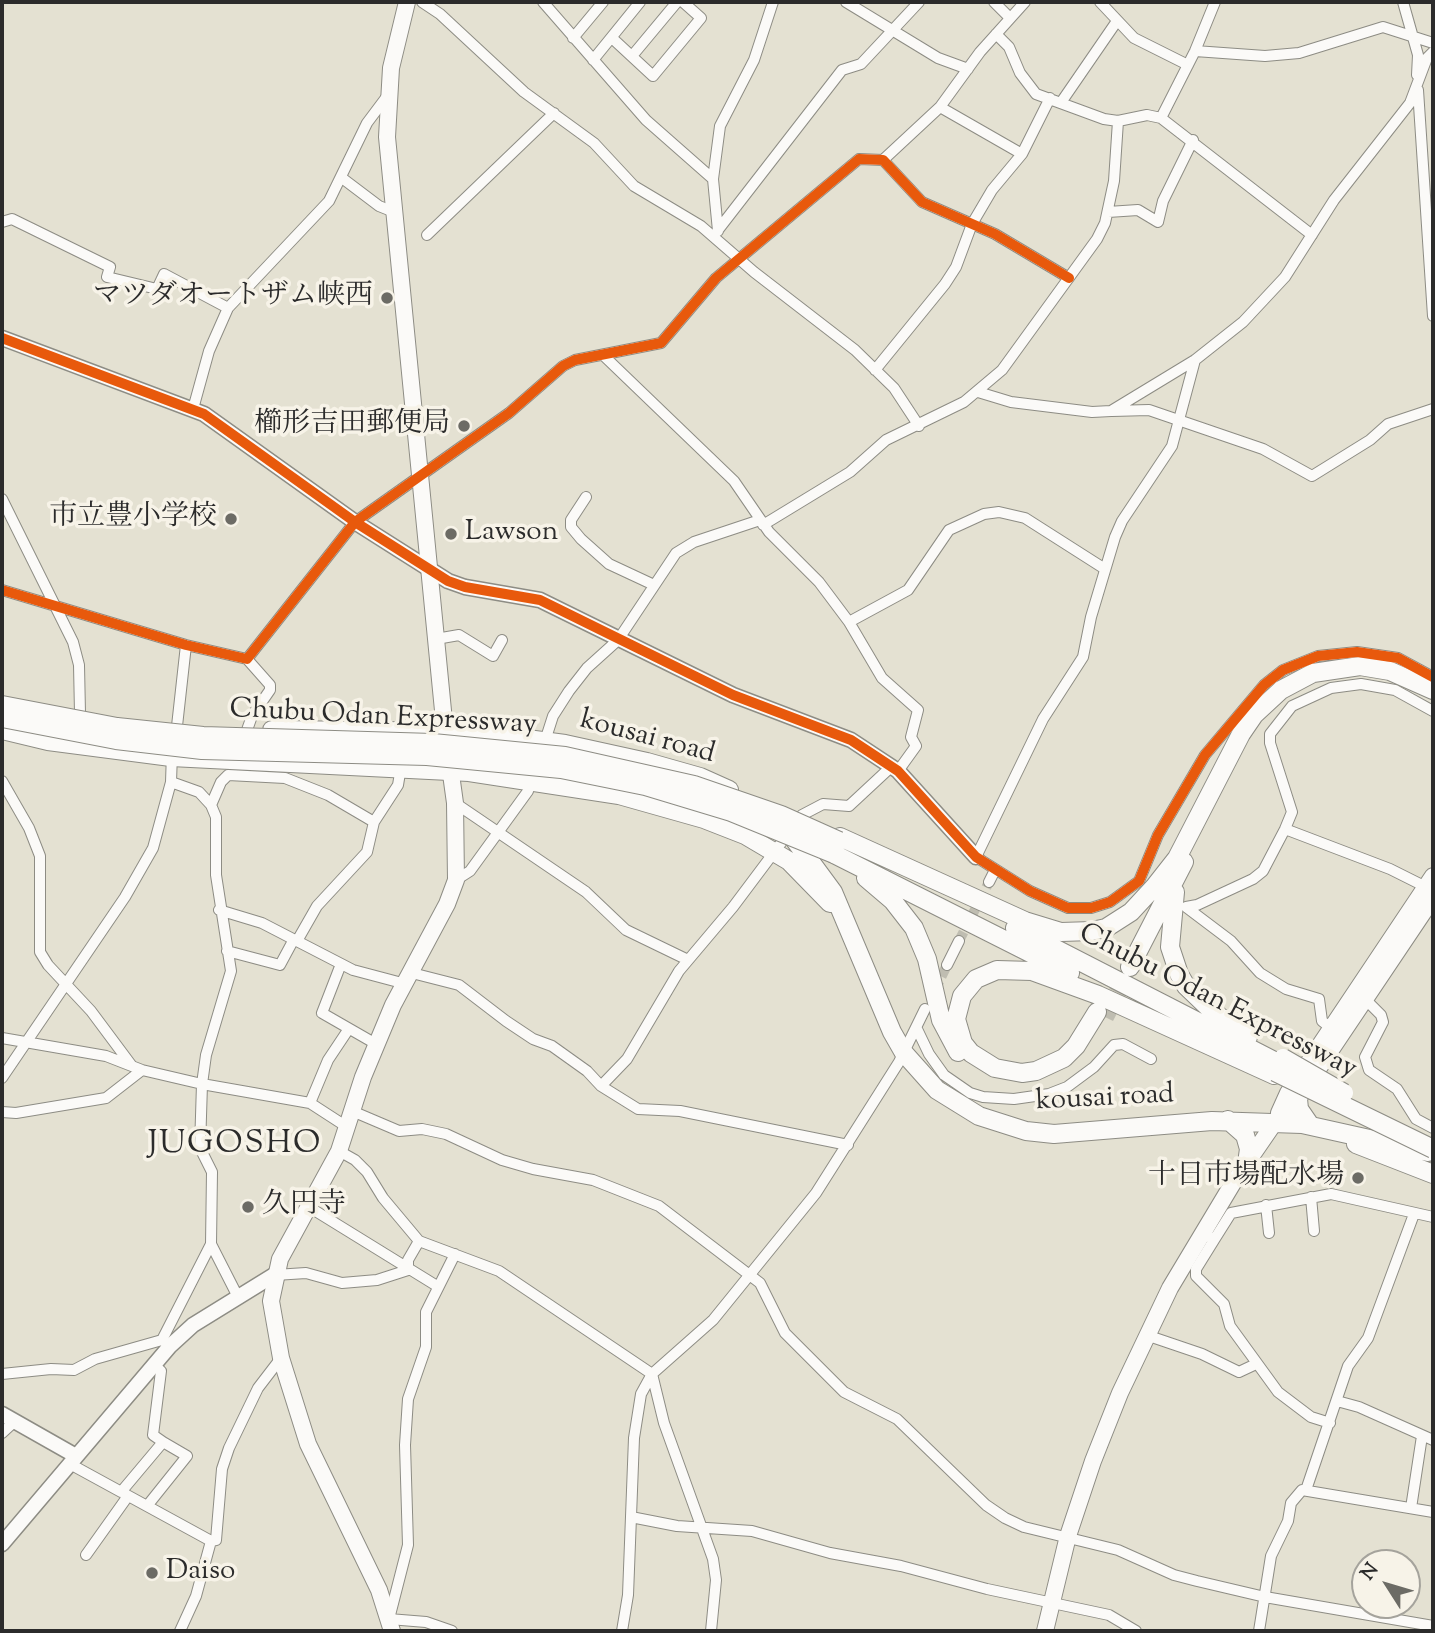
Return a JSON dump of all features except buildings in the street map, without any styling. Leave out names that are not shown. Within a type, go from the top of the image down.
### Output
[{"type":"highway","points":[[1127,965],[1241,734],[1254,715],[1281,690],[1313,673],[1360,666],[1390,671],[1433,690]]},
{"type":"highway","points":[[837,848],[1045,929],[1076,933],[1106,928],[1131,912],[1180,860],[1248,738],[1273,706],[1286,695],[1318,680],[1354,673],[1389,678],[1433,699]]},
{"type":"highway","name":"kousai road","points":[[2,696],[80,713],[178,727],[445,731],[545,741],[648,762],[701,777],[747,800],[789,833],[808,854],[833,892],[892,1032],[904,1053],[937,1090],[979,1116],[1026,1131],[1086,1133],[1228,1120],[1275,1122],[1310,1125],[1433,1148]]},
{"type":"highway","name":"Chubu Odan Expressway","points":[[2,705],[117,727],[192,736],[444,743],[565,756],[694,785],[781,815],[1062,969],[1278,1067],[1433,1148]]},
{"type":"highway","name":"Chubu Odan Expressway","points":[[2,718],[116,740],[202,750],[427,756],[518,763],[594,775],[666,792],[837,848]]},
{"type":"highway","name":"kousai road","points":[[2,730],[48,741],[171,757],[401,767],[532,779],[663,806],[726,827],[775,851],[817,887],[843,923],[859,954]]},
{"type":"highway","points":[[837,848],[905,914],[921,943],[947,1036],[955,1049],[979,1071],[1008,1082],[1041,1080],[1056,1073],[1083,1052],[1101,1015],[1064,1058],[1036,1071],[1022,1073],[995,1068],[971,1052],[963,1042],[956,1019],[962,996],[976,979],[997,970],[1032,971],[1278,1067]]},
{"type":"highway","points":[[1180,860],[1169,933],[1170,947],[1179,974],[1186,986],[1212,1011],[1278,1067]]},
{"type":"highway","name":"Chubu Odan Expressway","points":[[1278,1067],[1336,1101],[1433,1148]]},
{"type":"highway","points":[[1298,1099],[1299,1109],[1310,1125]]},
{"type":"highway","points":[[1228,1120],[1245,1135],[1249,1149],[1247,1163]]},
{"type":"highway","name":"kousai road","points":[[1275,1122],[1370,1148],[1433,1174]]},
{"type":"main road","points":[[390,1625],[379,1590],[308,1444],[281,1358],[271,1301],[274,1275],[289,1238],[340,1151],[376,1044],[405,978],[447,904],[456,880],[455,803],[445,731],[387,137],[388,95],[394,50],[407,2]]},
{"type":"main road","points":[[1275,1122],[1298,1099],[1365,999],[1431,888]]},
{"type":"main road","points":[[1045,1631],[1068,1536],[1093,1461],[1146,1335],[1208,1236],[1247,1163],[1275,1122],[1288,1093],[1431,888]]},
{"type":"street","points":[[422,2],[440,14],[524,92],[594,143],[634,186],[701,226],[739,259],[837,334],[876,370],[907,404],[919,426]]},
{"type":"street","points":[[542,2],[646,120],[713,179]]},
{"type":"street","points":[[573,38],[603,2]]},
{"type":"street","points":[[593,60],[640,2]]},
{"type":"street","points":[[632,56],[677,2]]},
{"type":"street","points":[[612,38],[653,76],[701,18],[683,2]]},
{"type":"street","points":[[719,242],[713,179],[720,126],[754,60],[773,2]]},
{"type":"street","points":[[846,2],[939,58],[968,69]]},
{"type":"street","points":[[718,230],[842,70],[861,64],[919,2]]},
{"type":"street","points":[[994,2],[1010,18]]},
{"type":"street","points":[[883,160],[940,107],[996,34],[1025,2]]},
{"type":"street","points":[[1100,2],[1134,38],[1188,65]]},
{"type":"street","points":[[1161,118],[1195,51],[1215,2]]},
{"type":"street","points":[[1403,2],[1418,55],[1417,84],[1433,316]]},
{"type":"street","points":[[1062,101],[1117,21]]},
{"type":"street","points":[[1195,51],[1265,56],[1298,53],[1384,27],[1433,43]]},
{"type":"street","points":[[996,34],[1009,47],[1030,88],[1104,119],[1118,121],[1147,115],[1161,118],[1193,140],[1312,236]]},
{"type":"street","points":[[1111,411],[1195,360],[1269,296],[1334,200],[1410,103],[1433,52]]},
{"type":"street","points":[[193,408],[209,351],[229,308],[329,201],[367,123],[388,95]]},
{"type":"street","points":[[876,370],[946,284],[956,267],[972,224],[992,190],[1022,154],[1050,98]]},
{"type":"street","points":[[940,107],[1022,154]]},
{"type":"street","points":[[427,235],[554,113]]},
{"type":"street","points":[[545,741],[554,716],[569,691],[587,668],[618,640],[676,553],[685,547],[761,522],[850,472],[886,440],[919,426],[978,392],[1002,370],[1097,239],[1108,212],[1118,121]]},
{"type":"street","points":[[1108,212],[1139,210],[1157,222],[1163,201],[1193,140]]},
{"type":"street","points":[[247,659],[355,522],[509,413],[563,366],[661,343],[716,278],[859,159],[883,160],[922,202],[995,234],[1069,278]]},
{"type":"street","points":[[342,178],[379,206],[394,212]]},
{"type":"street","points":[[2,222],[12,219],[110,267],[107,277],[156,289],[164,274],[229,308]]},
{"type":"street","points":[[2,338],[193,408],[429,571],[465,587],[540,600],[733,695],[851,740],[895,768],[976,857],[1030,891],[1068,908],[1091,908],[1110,902],[1142,884],[1158,835],[1205,755],[1264,685],[1283,670],[1318,656],[1357,652],[1398,658],[1433,677]]},
{"type":"street","points":[[601,1086],[627,1059],[649,1018],[688,960],[802,815],[815,805],[842,807],[855,802],[895,768],[915,746],[911,737],[918,710],[882,678],[849,622],[819,582],[761,522],[721,466],[603,355]]},
{"type":"street","points":[[976,857],[1043,719],[1083,657],[1105,569],[1122,521],[1159,468],[1180,423],[1195,360]]},
{"type":"street","points":[[978,392],[1011,401],[1092,412],[1149,410],[1180,423],[1271,452],[1312,476],[1370,440],[1388,424],[1433,409]]},
{"type":"street","points":[[586,498],[571,520],[571,527],[580,539],[609,564],[654,586]]},
{"type":"street","points":[[2,499],[73,642],[79,665],[80,713]]},
{"type":"street","points":[[849,622],[908,590],[949,530],[984,514],[999,512],[1025,518],[1105,569]]},
{"type":"street","points":[[2,590],[186,645],[247,659],[270,685],[270,690],[252,716],[247,730]]},
{"type":"street","points":[[436,639],[459,635],[493,656],[502,640]]},
{"type":"street","points":[[2,1078],[125,897],[153,848],[172,782],[171,757],[178,727],[186,645]]},
{"type":"street","points":[[1331,1028],[1322,1021],[1319,999],[1286,989],[1260,973],[1231,941],[1184,906],[1197,905],[1253,879],[1263,871],[1292,812],[1270,734],[1292,706],[1331,688],[1361,684],[1395,690],[1433,711]]},
{"type":"street","points":[[227,951],[280,965],[317,906],[367,852],[374,822],[398,785],[401,767]]},
{"type":"street","points":[[211,805],[221,782],[228,775],[285,778],[328,795],[374,822]]},
{"type":"street","points":[[456,880],[470,871],[528,792],[532,779]]},
{"type":"street","points":[[2,781],[29,828],[40,856],[40,952],[48,965],[137,1068]]},
{"type":"street","points":[[2,1544],[154,1365],[211,1244],[212,1172],[200,1148],[202,1084],[206,1055],[230,971],[219,910],[216,817],[211,805],[190,787],[172,782]]},
{"type":"street","points":[[455,803],[586,892],[626,930],[688,960]]},
{"type":"street","points":[[1285,829],[1390,869],[1431,888]]},
{"type":"street","points":[[989,882],[995,870]]},
{"type":"street","points":[[219,910],[262,923],[341,964],[405,978],[459,985],[506,1021],[578,1065],[601,1086],[638,1109],[680,1111],[848,1145]]},
{"type":"street","points":[[947,965],[959,941]]},
{"type":"street","points":[[341,964],[322,1013],[376,1044]]},
{"type":"street","points":[[1365,999],[1381,1015],[1382,1021],[1366,1057],[1369,1070],[1397,1089],[1416,1118],[1433,1128]]},
{"type":"street","points":[[622,1631],[628,1595],[636,1427],[641,1394],[652,1374],[713,1320],[816,1193],[904,1053],[925,1009]]},
{"type":"street","points":[[917,1029],[929,1054],[944,1074],[970,1093],[983,1097],[1014,1099],[1049,1094],[1067,1087],[1114,1045],[1122,1044],[1151,1059]]},
{"type":"street","points":[[310,1103],[328,1060],[348,1030]]},
{"type":"street","points":[[2,1038],[106,1056],[137,1068],[202,1084],[310,1103],[347,1127]]},
{"type":"street","points":[[2,1112],[16,1113],[106,1098],[137,1068]]},
{"type":"street","points":[[352,1111],[399,1130],[422,1129],[446,1134],[502,1160],[533,1169],[593,1180],[659,1206],[751,1275],[765,1291],[785,1333],[844,1392],[897,1419],[986,1505],[1005,1518],[1024,1527],[1118,1550],[1174,1575],[1265,1597],[1433,1626]]},
{"type":"street","points":[[340,1151],[368,1172],[383,1198],[419,1241],[499,1271],[652,1374],[664,1423],[713,1559],[716,1580],[711,1631]]},
{"type":"street","points":[[1330,1423],[1311,1417],[1278,1392],[1230,1326],[1224,1304],[1196,1276],[1208,1236],[1231,1213],[1331,1194],[1433,1217]]},
{"type":"street","points":[[1311,1197],[1314,1231]]},
{"type":"street","points":[[1266,1205],[1269,1233]]},
{"type":"street","points":[[309,1207],[361,1236],[408,1270],[437,1286]]},
{"type":"street","points":[[1259,1631],[1270,1556],[1288,1521],[1291,1503],[1306,1490],[1348,1366],[1368,1338],[1414,1214]]},
{"type":"street","points":[[408,1270],[408,1260],[419,1241]]},
{"type":"street","points":[[211,1244],[237,1295]]},
{"type":"street","points":[[452,1631],[426,1622],[390,1625],[408,1545],[405,1445],[408,1399],[426,1347],[426,1312],[455,1254]]},
{"type":"street","points":[[2,1374],[51,1369],[74,1370],[95,1359],[166,1343],[237,1295],[274,1275],[306,1273],[342,1283],[358,1283],[408,1270]]},
{"type":"street","points":[[1146,1335],[1202,1354],[1239,1372],[1256,1364]]},
{"type":"street","points":[[2,1414],[125,1494],[211,1541],[216,1540],[222,1469],[229,1448],[253,1397],[281,1358]]},
{"type":"street","points":[[148,1506],[187,1456],[153,1435],[162,1371],[154,1365]]},
{"type":"street","points":[[1337,1401],[1359,1407],[1433,1440]]},
{"type":"street","points":[[2,1433],[15,1421]]},
{"type":"street","points":[[1411,1508],[1422,1436]]},
{"type":"street","points":[[86,1555],[125,1494],[163,1442]]},
{"type":"street","points":[[1306,1490],[1433,1512]]},
{"type":"street","points":[[631,1517],[677,1526],[700,1525],[752,1531],[830,1553],[901,1566],[1051,1604],[1109,1615],[1136,1631]]},
{"type":"street","points":[[180,1631],[196,1597],[211,1541]]},
{"type":"tunnel","points":[[959,941],[989,882]]},
{"type":"tunnel","points":[[935,990],[947,965]]},
{"type":"tunnel","points":[[1105,1017],[1129,970]]},
{"type":"cycle path","points":[[2,590],[186,645],[247,659],[355,522],[509,413],[563,366],[575,360],[661,343],[716,278],[859,159],[883,160],[922,202],[995,234],[1069,278]]},
{"type":"cycle path","points":[[2,338],[204,414],[355,522],[448,581],[465,587],[540,600],[733,695],[851,740],[898,771],[976,857],[1030,891],[1068,908],[1091,908],[1110,902],[1139,881],[1158,835],[1205,755],[1264,685],[1283,670],[1318,656],[1357,652],[1398,658],[1433,677]]},
{"type":"place","name":"マツダオートザム峡西","points":[[387,298]]},
{"type":"place","name":"櫛形吉田郵便局","points":[[464,426]]},
{"type":"place","name":"市立豊小学校","points":[[231,519]]},
{"type":"place","name":"Lawson","points":[[451,534]]},
{"type":"place","name":"十日市場配水場","points":[[1358,1178]]},
{"type":"place","name":"久円寺","points":[[248,1207]]},
{"type":"place","name":"Daiso","points":[[152,1573]]},
{"type":"district","name":"JUGOSHO","points":[[235,1147]]}]
